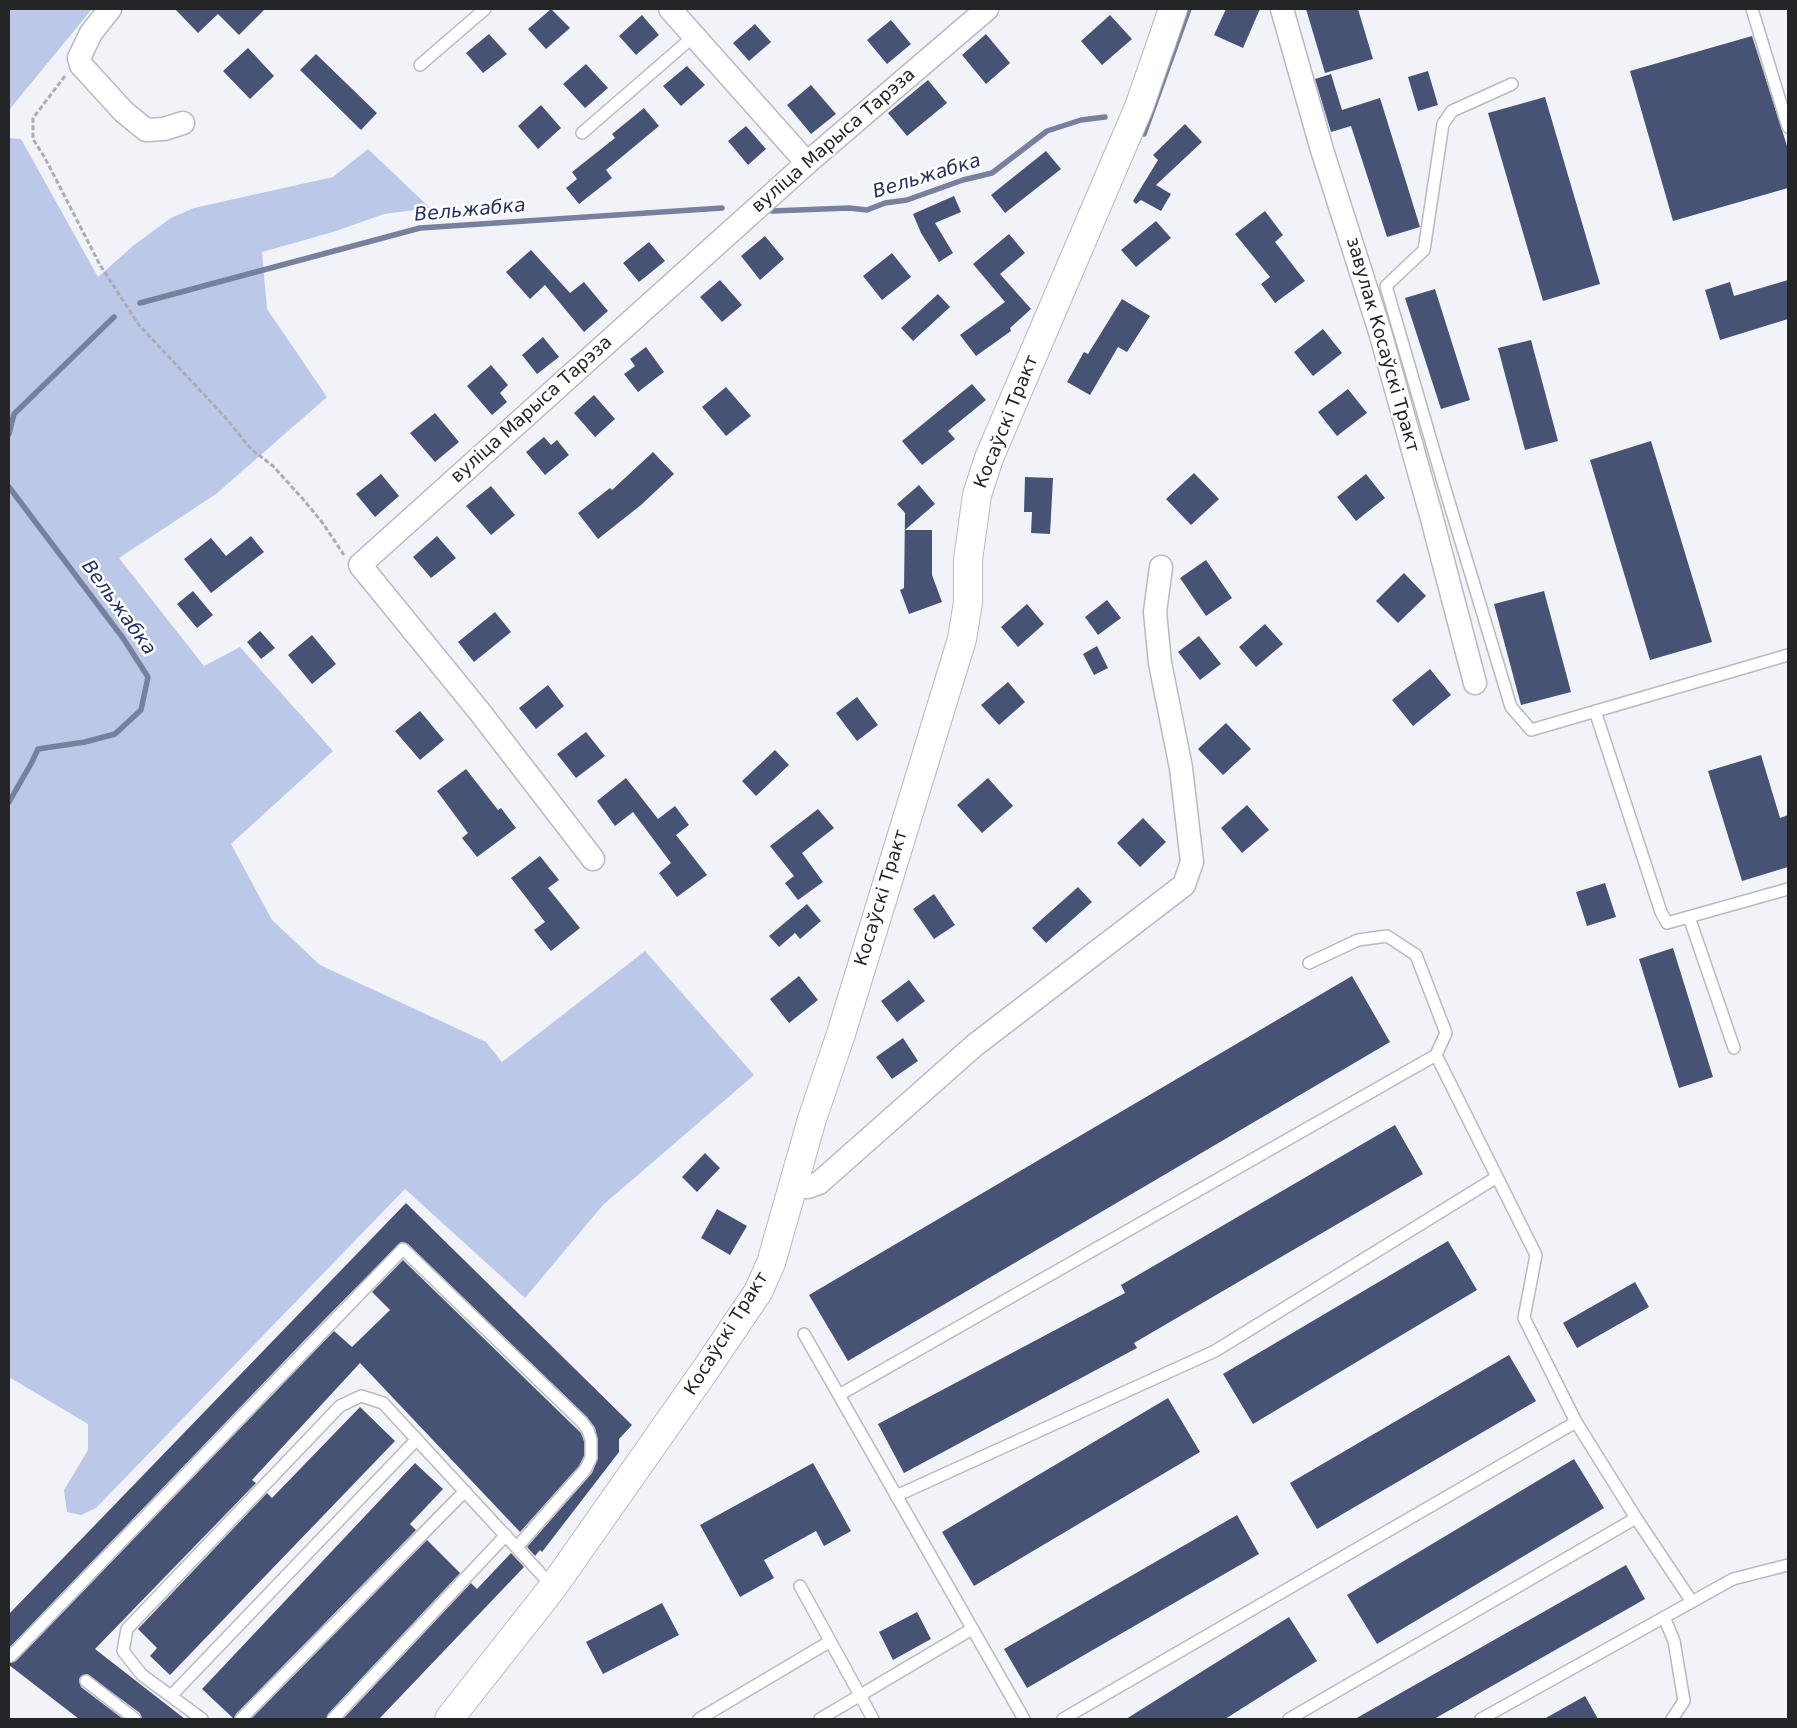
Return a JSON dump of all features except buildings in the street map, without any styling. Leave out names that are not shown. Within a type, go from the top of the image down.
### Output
[{"type":"main road","name":"Косаўскі Тракт","points":[[449,1719],[553,1586],[758,1292],[771,1263],[812,1119],[841,1034],[962,639],[968,602],[968,560],[977,495],[989,458],[1139,107],[1172,9]]},
{"type":"street","points":[[110,9],[91,33],[79,58],[82,65],[105,93],[146,130],[164,129],[183,123]]},
{"type":"street","points":[[670,9],[807,163]]},
{"type":"street","name":"вуліца Марыса Тарэза","points":[[360,565],[807,163],[986,9]]},
{"type":"street","name":"завулак Косаўскі Тракт","points":[[1282,9],[1322,150],[1380,332],[1431,515],[1475,684]]},
{"type":"street","points":[[360,565],[479,711],[593,859]]},
{"type":"street","points":[[793,1185],[808,1186],[819,1183],[975,1045],[1184,885],[1192,862],[1181,768],[1160,663],[1155,612],[1161,567]]},
{"type":"lane","points":[[420,65],[486,9]]},
{"type":"lane","points":[[1752,9],[1788,127]]},
{"type":"lane","points":[[582,133],[694,36]]},
{"type":"lane","points":[[1512,84],[1452,111],[1442,124],[1424,250],[1386,286],[1442,482],[1511,707],[1531,730],[1788,655]]},
{"type":"lane","points":[[1595,711],[1666,923],[1788,889]]},
{"type":"lane","points":[[1689,917],[1734,1048]]},
{"type":"lane","points":[[839,1395],[1436,1056],[1446,1034],[1416,955],[1387,936],[1358,940],[1309,963]]},
{"type":"lane","points":[[1436,1056],[1536,1255],[1524,1318],[1576,1422],[1636,1518],[1692,1602]]},
{"type":"lane","points":[[896,1496],[1215,1351],[1497,1177]]},
{"type":"lane","points":[[12,1656],[403,1248],[588,1430],[591,1440],[590,1458],[585,1470],[517,1547]]},
{"type":"lane","points":[[804,1334],[1024,1719]]},
{"type":"lane","points":[[202,1719],[142,1675],[123,1652],[127,1629],[340,1406],[362,1396],[384,1403],[553,1586]]},
{"type":"lane","points":[[1063,1719],[1576,1422]]},
{"type":"lane","points":[[171,1696],[416,1439]]},
{"type":"lane","points":[[241,1719],[465,1491]]},
{"type":"lane","points":[[1289,1719],[1636,1518]]},
{"type":"lane","points":[[333,1719],[506,1535]]},
{"type":"lane","points":[[1481,1719],[1733,1579],[1788,1564]]},
{"type":"lane","points":[[800,1586],[873,1719]]},
{"type":"lane","points":[[1664,1617],[1674,1641],[1684,1700],[1672,1719]]},
{"type":"lane","points":[[820,1719],[972,1629]]},
{"type":"lane","points":[[700,1719],[830,1642]]},
{"type":"lane","points":[[86,1682],[135,1719]]},
{"type":"path","points":[[79,58],[33,118],[34,139],[100,265],[139,325],[224,416],[251,449],[273,466],[302,498],[322,522],[344,555],[360,565]]},
{"type":"shaded area","points":[[9,9],[92,9],[9,110]]},
{"type":"shaded area","points":[[9,138],[21,139],[98,277],[134,245],[171,218],[194,208],[333,177],[368,149],[430,208],[384,214],[333,232],[262,252],[267,309],[327,397],[216,494],[119,558],[204,666],[240,647],[333,751],[231,844],[272,920],[320,965],[486,1042],[502,1062],[645,951],[754,1075],[603,1205],[525,1298],[405,1189],[96,1508],[81,1515],[67,1512],[64,1490],[88,1450],[88,1424],[9,1377]]},
{"type":"waterway","name":"Вельжабка","points":[[1144,134],[1189,9]]},
{"type":"waterway","name":"Вельжабка","points":[[772,211],[849,208],[867,210],[885,203],[907,200],[963,180],[992,173],[1047,131],[1081,120],[1105,117]]},
{"type":"waterway","name":"Вельжабка","points":[[140,303],[420,228],[722,208]]},
{"type":"waterway","name":"Вельжабка","points":[[9,434],[14,414],[114,317]]},
{"type":"waterway","name":"Вельжабка","points":[[9,487],[123,638],[148,677],[141,710],[115,734],[85,742],[38,749],[9,802]]}]
